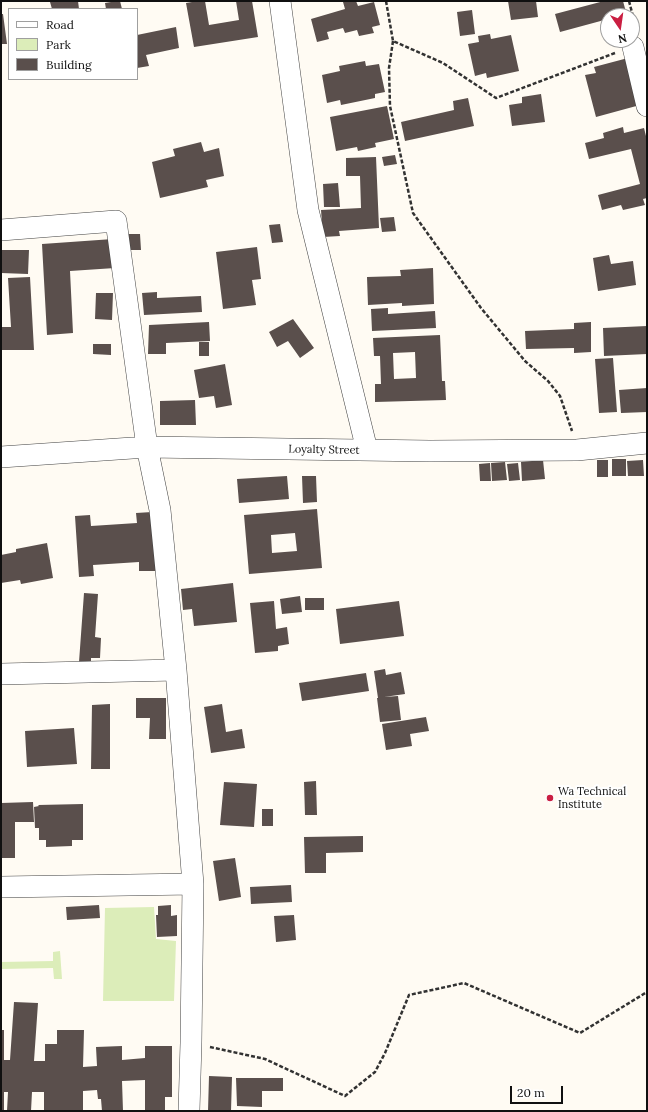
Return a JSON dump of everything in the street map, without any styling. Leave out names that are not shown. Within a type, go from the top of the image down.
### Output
[{"type":"street","points":[[280,1],[308,210],[367,450]]},
{"type":"street","points":[[633,48],[647,106]]},
{"type":"street","points":[[1,230],[116,221],[147,447],[160,510],[176,670],[193,884],[189,1111]]},
{"type":"street","name":"Loyalty Street","points":[[1,457],[147,447],[367,450],[577,450],[647,443]]},
{"type":"street","points":[[1,674],[176,670]]},
{"type":"street","points":[[1,887],[193,884]]},
{"type":"path","points":[[386,1],[393,41],[389,68],[390,106],[414,213],[481,308],[525,361],[548,382],[560,396],[577,450]]},
{"type":"path","points":[[393,41],[442,63],[496,98],[630,48]]},
{"type":"path","points":[[191,1043],[265,1059],[345,1096],[375,1072],[385,1053],[409,995],[464,984],[580,1033],[647,992]]},
{"type":"green space","points":[[154,907],[156,939],[176,941],[174,1001],[103,1001],[105,908]]},
{"type":"green space","points":[[60,951],[62,979],[54,979],[53,968],[1,969],[1,962],[53,961],[53,952]]},
{"type":"building","points":[[78,1],[79,8],[52,8],[50,2]]},
{"type":"building","points":[[120,1],[122,8],[106,8],[105,3]]},
{"type":"building","points":[[205,1],[209,25],[239,20],[236,1],[252,1],[258,37],[194,47],[186,3]]},
{"type":"building","points":[[356,1],[358,6],[374,2],[380,25],[372,27],[374,33],[359,36],[357,30],[345,33],[343,28],[327,32],[329,39],[317,42],[311,19],[345,9],[343,2]]},
{"type":"building","points":[[508,1],[536,1],[538,17],[511,20]]},
{"type":"building","points":[[604,1],[623,1],[625,8],[600,8],[600,21],[560,32],[555,14]]},
{"type":"building","points":[[472,10],[475,34],[460,36],[457,12]]},
{"type":"building","points":[[1,14],[3,14],[7,44],[1,44]]},
{"type":"building","points":[[176,27],[179,48],[146,55],[149,66],[138,68],[138,35]]},
{"type":"building","points":[[490,34],[491,39],[511,35],[519,71],[487,78],[486,73],[475,76],[468,44],[479,42],[478,36]]},
{"type":"building","points":[[628,58],[640,105],[596,117],[585,75],[596,73],[594,67]]},
{"type":"building","points":[[365,61],[366,66],[379,64],[385,92],[375,94],[375,98],[341,105],[340,100],[327,103],[322,75],[340,71],[339,66]]},
{"type":"building","points":[[541,94],[545,122],[512,126],[509,105],[522,103],[522,97]]},
{"type":"building","points":[[468,98],[474,126],[405,141],[401,122],[454,110],[453,101]]},
{"type":"building","points":[[387,106],[394,139],[375,143],[376,147],[358,151],[357,147],[336,151],[330,117]]},
{"type":"building","points":[[623,127],[624,133],[644,128],[647,140],[647,198],[643,199],[645,205],[623,210],[621,205],[602,210],[598,195],[640,184],[631,149],[589,159],[585,143],[604,138],[603,133]]},
{"type":"building","points":[[201,142],[204,152],[219,148],[224,176],[206,180],[208,187],[160,198],[152,162],[175,156],[173,149]]},
{"type":"building","points":[[395,155],[397,164],[384,166],[382,157]]},
{"type":"building","points":[[376,157],[379,228],[339,231],[340,236],[323,237],[321,210],[361,208],[360,176],[346,176],[346,158]]},
{"type":"building","points":[[338,183],[340,207],[324,207],[323,184]]},
{"type":"building","points":[[394,217],[396,231],[382,232],[380,218]]},
{"type":"building","points":[[280,224],[283,242],[272,243],[269,225]]},
{"type":"building","points":[[128,234],[140,234],[141,250],[128,250]]},
{"type":"building","points":[[113,239],[115,268],[70,271],[73,333],[47,335],[42,244]]},
{"type":"building","points":[[257,247],[261,279],[252,280],[256,305],[223,309],[216,252]]},
{"type":"building","points":[[1,250],[29,250],[28,274],[1,273]]},
{"type":"building","points":[[609,255],[611,264],[633,261],[636,285],[598,291],[593,258]]},
{"type":"building","points":[[433,268],[434,304],[402,306],[402,303],[368,305],[367,277],[401,276],[400,270]]},
{"type":"building","points":[[30,277],[34,350],[1,350],[1,327],[11,327],[8,278]]},
{"type":"building","points":[[157,292],[157,298],[201,296],[202,312],[144,315],[142,293]]},
{"type":"building","points":[[96,293],[113,293],[112,320],[95,319]]},
{"type":"building","points":[[388,308],[388,314],[435,311],[436,328],[372,331],[371,309]]},
{"type":"building","points":[[293,319],[314,348],[300,358],[288,341],[277,347],[269,332]]},
{"type":"building","points":[[209,322],[210,341],[166,343],[166,354],[148,354],[149,325]]},
{"type":"building","points":[[591,322],[591,352],[574,353],[574,348],[526,349],[525,331],[574,329],[574,323]]},
{"type":"building","points":[[647,326],[647,354],[604,356],[603,328]]},
{"type":"building","points":[[440,335],[442,381],[445,381],[446,400],[375,402],[375,384],[381,384],[380,356],[374,356],[373,338]],"holes":[[[415,352],[416,378],[394,379],[393,353]]]},
{"type":"building","points":[[199,342],[209,342],[209,356],[199,356]]},
{"type":"building","points":[[93,344],[111,344],[111,355],[93,354]]},
{"type":"building","points":[[613,358],[617,412],[599,413],[595,359]]},
{"type":"building","points":[[225,364],[232,405],[216,408],[214,396],[199,398],[194,370]]},
{"type":"building","points":[[647,388],[647,412],[621,413],[619,390]]},
{"type":"building","points":[[195,400],[196,425],[160,425],[160,401]]},
{"type":"building","points":[[612,459],[626,459],[626,476],[612,476]]},
{"type":"building","points":[[543,460],[545,479],[522,481],[521,462]]},
{"type":"building","points":[[597,460],[608,460],[608,477],[597,477]]},
{"type":"building","points":[[643,460],[644,476],[628,476],[627,461]]},
{"type":"building","points":[[505,462],[507,480],[492,481],[491,463]]},
{"type":"building","points":[[490,463],[491,481],[480,481],[479,464]]},
{"type":"building","points":[[518,463],[520,480],[509,481],[507,464]]},
{"type":"building","points":[[287,476],[289,499],[239,503],[237,479]]},
{"type":"building","points":[[302,476],[316,476],[317,502],[303,503]]},
{"type":"building","points":[[317,509],[322,568],[249,574],[244,515]],"holes":[[[295,533],[297,551],[272,553],[271,535]]]},
{"type":"building","points":[[152,512],[156,571],[139,571],[139,562],[93,565],[94,576],[79,577],[75,516],[90,515],[91,526],[137,523],[136,513]]},
{"type":"building","points":[[47,543],[53,578],[21,584],[20,580],[1,583],[1,555],[16,552],[16,549]]},
{"type":"building","points":[[233,583],[237,622],[194,626],[192,609],[183,610],[181,589]]},
{"type":"building","points":[[84,593],[98,594],[95,637],[101,638],[100,658],[91,658],[91,663],[79,662]]},
{"type":"building","points":[[300,596],[302,612],[282,614],[280,599]]},
{"type":"building","points":[[305,598],[324,598],[324,610],[305,610]]},
{"type":"building","points":[[274,601],[276,629],[287,627],[289,644],[278,646],[278,651],[255,653],[250,603]]},
{"type":"building","points":[[399,601],[404,636],[340,644],[336,609]]},
{"type":"building","points":[[385,669],[386,675],[401,672],[405,694],[384,697],[398,696],[401,720],[380,722],[374,671]]},
{"type":"building","points":[[366,673],[369,691],[302,701],[299,683]]},
{"type":"building","points":[[136,698],[166,698],[166,739],[149,739],[150,718],[136,718]]},
{"type":"building","points":[[110,704],[110,769],[91,769],[92,705]]},
{"type":"building","points":[[222,704],[226,732],[242,729],[245,748],[211,753],[204,707]]},
{"type":"building","points":[[426,717],[429,731],[410,734],[412,746],[386,750],[382,724]]},
{"type":"building","points":[[74,728],[77,764],[27,767],[25,731]]},
{"type":"building","points":[[316,781],[317,815],[305,815],[304,782]]},
{"type":"building","points":[[224,782],[257,784],[254,827],[220,825]]},
{"type":"building","points":[[33,802],[34,822],[15,822],[15,858],[1,858],[1,803]]},
{"type":"building","points":[[83,804],[83,840],[72,840],[72,846],[46,847],[46,840],[39,840],[39,828],[35,828],[34,807],[39,806],[38,805]]},
{"type":"building","points":[[262,809],[273,809],[273,826],[262,826]]},
{"type":"building","points":[[363,836],[363,852],[326,853],[326,873],[305,873],[304,837]]},
{"type":"building","points":[[235,858],[241,897],[219,901],[213,861]]},
{"type":"building","points":[[291,885],[292,902],[251,904],[250,887]]},
{"type":"building","points":[[99,905],[100,918],[67,920],[66,907]]},
{"type":"building","points":[[171,905],[171,916],[177,915],[177,936],[157,937],[156,915],[158,915],[158,906]]},
{"type":"building","points":[[294,915],[296,940],[276,942],[274,916]]},
{"type":"building","points":[[14,1002],[38,1003],[34,1061],[45,1061],[45,1044],[57,1044],[57,1030],[84,1030],[83,1067],[97,1066],[96,1047],[122,1046],[122,1060],[145,1058],[145,1046],[172,1046],[172,1097],[165,1097],[165,1111],[145,1111],[145,1080],[122,1081],[123,1111],[102,1111],[101,1099],[98,1099],[97,1090],[83,1091],[83,1111],[44,1111],[44,1092],[32,1092],[31,1111],[7,1111],[8,1092],[4,1092],[4,1111],[1,1111],[1,1030],[4,1030],[4,1060],[10,1060]]},
{"type":"building","points":[[209,1076],[232,1077],[231,1111],[208,1111]]},
{"type":"building","points":[[236,1078],[283,1078],[283,1091],[262,1091],[262,1107],[237,1106]]},
{"type":"place","name":"Wa Technical Institute","points":[[550,798]]}]
